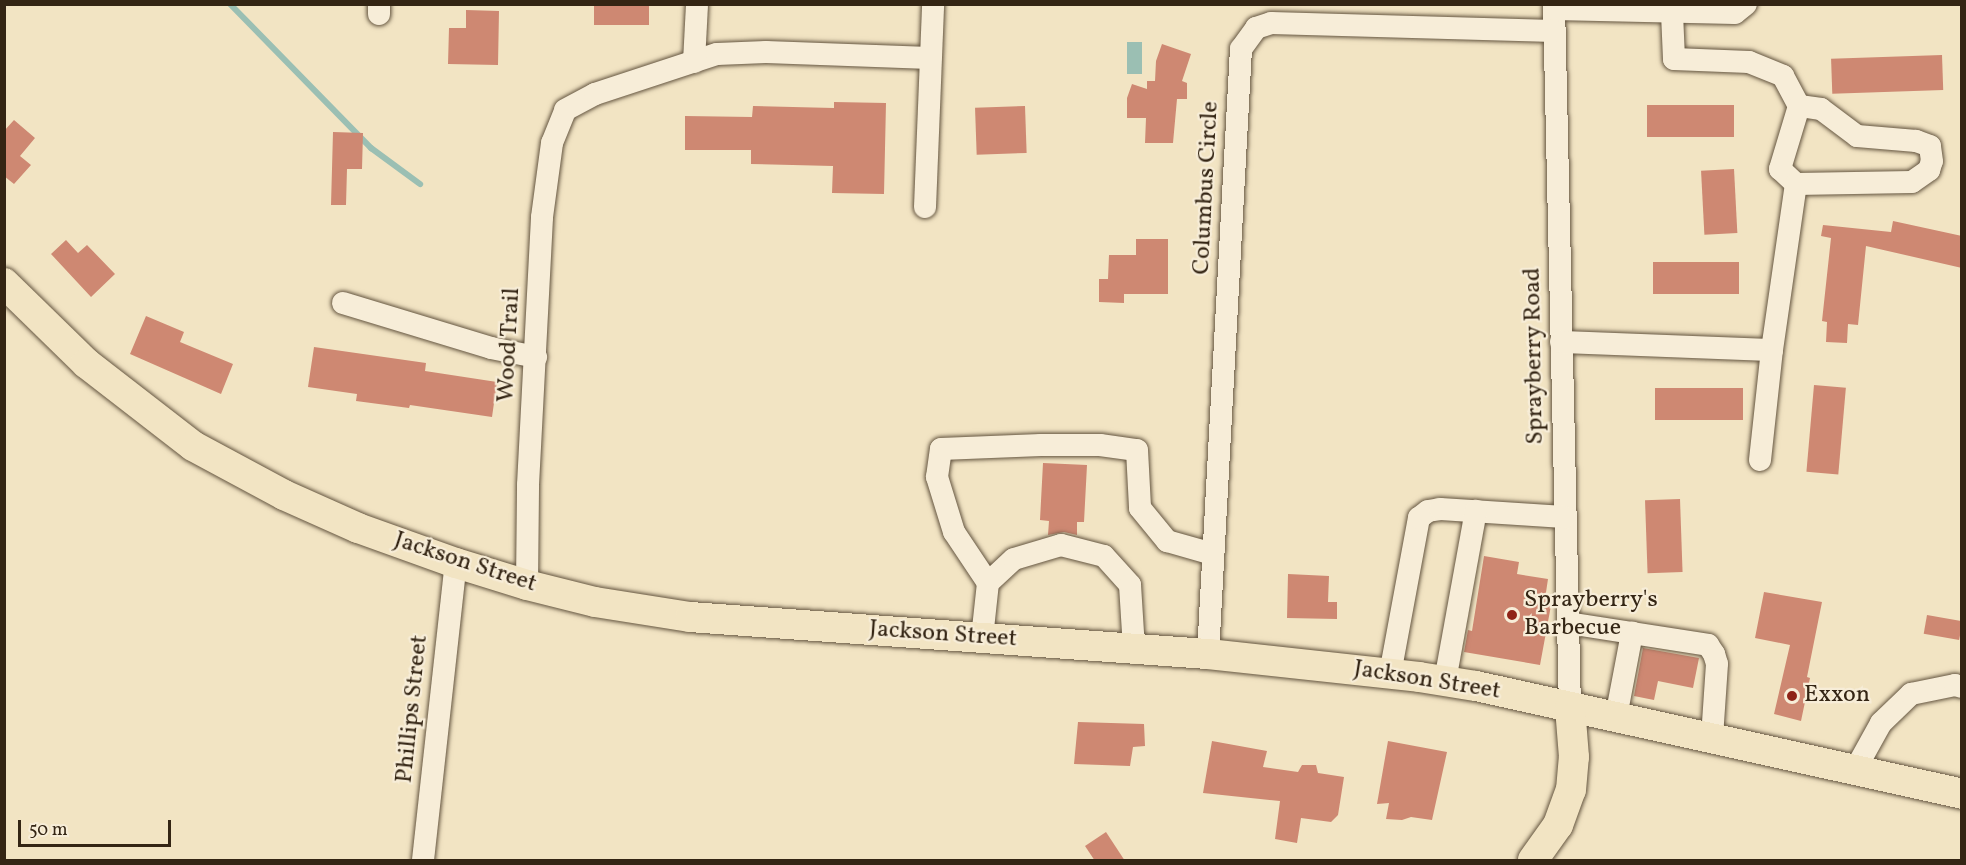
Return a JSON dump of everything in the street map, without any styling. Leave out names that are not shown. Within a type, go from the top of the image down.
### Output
[{"type":"main road","name":"Jackson Street","points":[[4,283],[86,363],[193,446],[284,495],[358,528],[456,563],[527,585],[595,602],[690,618],[1208,654],[1445,681],[1962,794]]},
{"type":"main road","points":[[1533,861],[1558,825],[1571,790],[1574,757],[1570,707]]},
{"type":"street","points":[[697,4],[694,62],[717,54],[766,52],[930,58]]},
{"type":"street","points":[[925,207],[933,4]]},
{"type":"street","name":"Columbus Circle","points":[[1208,654],[1241,49],[1256,28],[1271,23],[1554,15],[1735,13],[1746,4]]},
{"type":"street","points":[[1672,13],[1674,58],[1749,62],[1783,76],[1799,106],[1780,169],[1796,184],[1912,182],[1929,170],[1932,160],[1930,146],[1916,141],[1857,136],[1821,109],[1799,106]]},
{"type":"street","name":"Sprayberry Road","points":[[1554,15],[1570,707]]},
{"type":"street","name":"Wood Trail","points":[[527,585],[528,485],[542,217],[552,143],[565,110],[595,94],[694,62]]},
{"type":"street","points":[[1760,460],[1772,350],[1796,184]]},
{"type":"street","points":[[343,303],[491,348],[536,357]]},
{"type":"street","points":[[1561,342],[1772,350]]},
{"type":"street","points":[[982,638],[988,583],[954,532],[937,477],[941,449],[1100,445],[1137,450],[1140,508],[1167,541],[1213,554]]},
{"type":"street","points":[[1390,674],[1419,518],[1428,511],[1440,509],[1565,517]]},
{"type":"street","points":[[1445,681],[1476,512]]},
{"type":"street","points":[[988,583],[1014,559],[1061,546],[1104,556],[1130,585],[1134,648]]},
{"type":"street","name":"Phillips Street","points":[[423,861],[456,563]]},
{"type":"street","points":[[1568,623],[1708,645],[1717,664],[1712,738]]},
{"type":"street","points":[[1616,717],[1632,633]]},
{"type":"street","points":[[1855,770],[1881,723],[1911,694],[1955,685],[1962,687]]},
{"type":"water","points":[[1127,42],[1142,42],[1142,74],[1127,74]]},
{"type":"building","points":[[594,4],[649,4],[649,25],[594,25]]},
{"type":"building","points":[[466,10],[499,11],[498,65],[448,64],[449,28],[466,28]]},
{"type":"building","points":[[1162,44],[1191,54],[1182,81],[1187,83],[1187,99],[1177,99],[1173,143],[1145,143],[1146,118],[1127,118],[1127,98],[1132,84],[1147,89],[1147,81],[1155,81],[1156,61]]},
{"type":"building","points":[[1942,55],[1943,90],[1832,94],[1831,59]]},
{"type":"building","points":[[834,102],[886,103],[884,194],[832,193],[833,166],[751,164],[751,150],[685,150],[685,116],[752,117],[753,106],[834,108]]},
{"type":"building","points":[[1647,105],[1734,105],[1734,137],[1647,137]]},
{"type":"building","points":[[1025,106],[1027,153],[977,155],[975,108]]},
{"type":"building","points":[[14,120],[35,138],[20,156],[31,165],[14,184],[4,176],[4,131]]},
{"type":"building","points":[[333,132],[363,133],[362,169],[347,169],[346,205],[331,205]]},
{"type":"building","points":[[1734,169],[1737,233],[1704,235],[1701,171]]},
{"type":"building","points":[[1893,221],[1962,236],[1962,268],[1866,246],[1858,325],[1848,324],[1847,343],[1826,342],[1827,322],[1822,321],[1831,238],[1821,236],[1823,225],[1891,232]]},
{"type":"building","points":[[1136,239],[1168,239],[1168,294],[1124,294],[1124,303],[1099,302],[1099,279],[1108,279],[1109,255],[1136,255]]},
{"type":"building","points":[[66,240],[78,253],[87,245],[115,274],[91,297],[51,254]]},
{"type":"building","points":[[1653,262],[1739,262],[1739,294],[1653,294]]},
{"type":"building","points":[[146,316],[184,332],[180,342],[233,364],[221,394],[130,354]]},
{"type":"building","points":[[314,347],[426,363],[425,371],[497,382],[492,417],[410,405],[409,408],[356,401],[357,394],[308,387]]},
{"type":"building","points":[[1814,385],[1846,388],[1838,474],[1806,472]]},
{"type":"building","points":[[1655,388],[1743,388],[1743,420],[1655,420]]},
{"type":"building","points":[[1043,463],[1087,465],[1084,522],[1077,522],[1077,535],[1064,532],[1048,535],[1049,521],[1040,520]]},
{"type":"building","points":[[1680,499],[1683,572],[1648,573],[1645,500]]},
{"type":"building","name":"Sprayberry's Barbecue","points":[[1484,556],[1519,562],[1517,574],[1548,579],[1545,599],[1552,600],[1540,665],[1464,652],[1468,630],[1472,631]]},
{"type":"building","points":[[1288,574],[1329,576],[1328,602],[1337,602],[1337,619],[1287,618]]},
{"type":"building","points":[[1764,592],[1822,602],[1801,721],[1774,714],[1790,645],[1755,638]]},
{"type":"building","points":[[1927,615],[1962,621],[1959,640],[1924,634]]},
{"type":"building","points":[[1643,648],[1699,658],[1693,688],[1658,681],[1654,700],[1634,696]]},
{"type":"building","points":[[1078,722],[1144,724],[1145,746],[1133,747],[1130,766],[1074,764]]},
{"type":"building","points":[[1212,741],[1267,751],[1263,767],[1298,772],[1302,765],[1316,765],[1318,773],[1344,777],[1338,815],[1331,822],[1301,818],[1297,843],[1275,839],[1280,801],[1203,793]]},
{"type":"building","points":[[1388,741],[1447,752],[1432,820],[1411,817],[1402,820],[1386,819],[1389,803],[1377,804]]},
{"type":"building","points":[[1106,832],[1125,861],[1095,861],[1085,846]]},
{"type":"waterway","points":[[230,4],[371,148],[420,184]]},
{"type":"place","name":"Sprayberry's Barbecue","points":[[1512,615]]},
{"type":"place","name":"Exxon","points":[[1792,696]]}]
